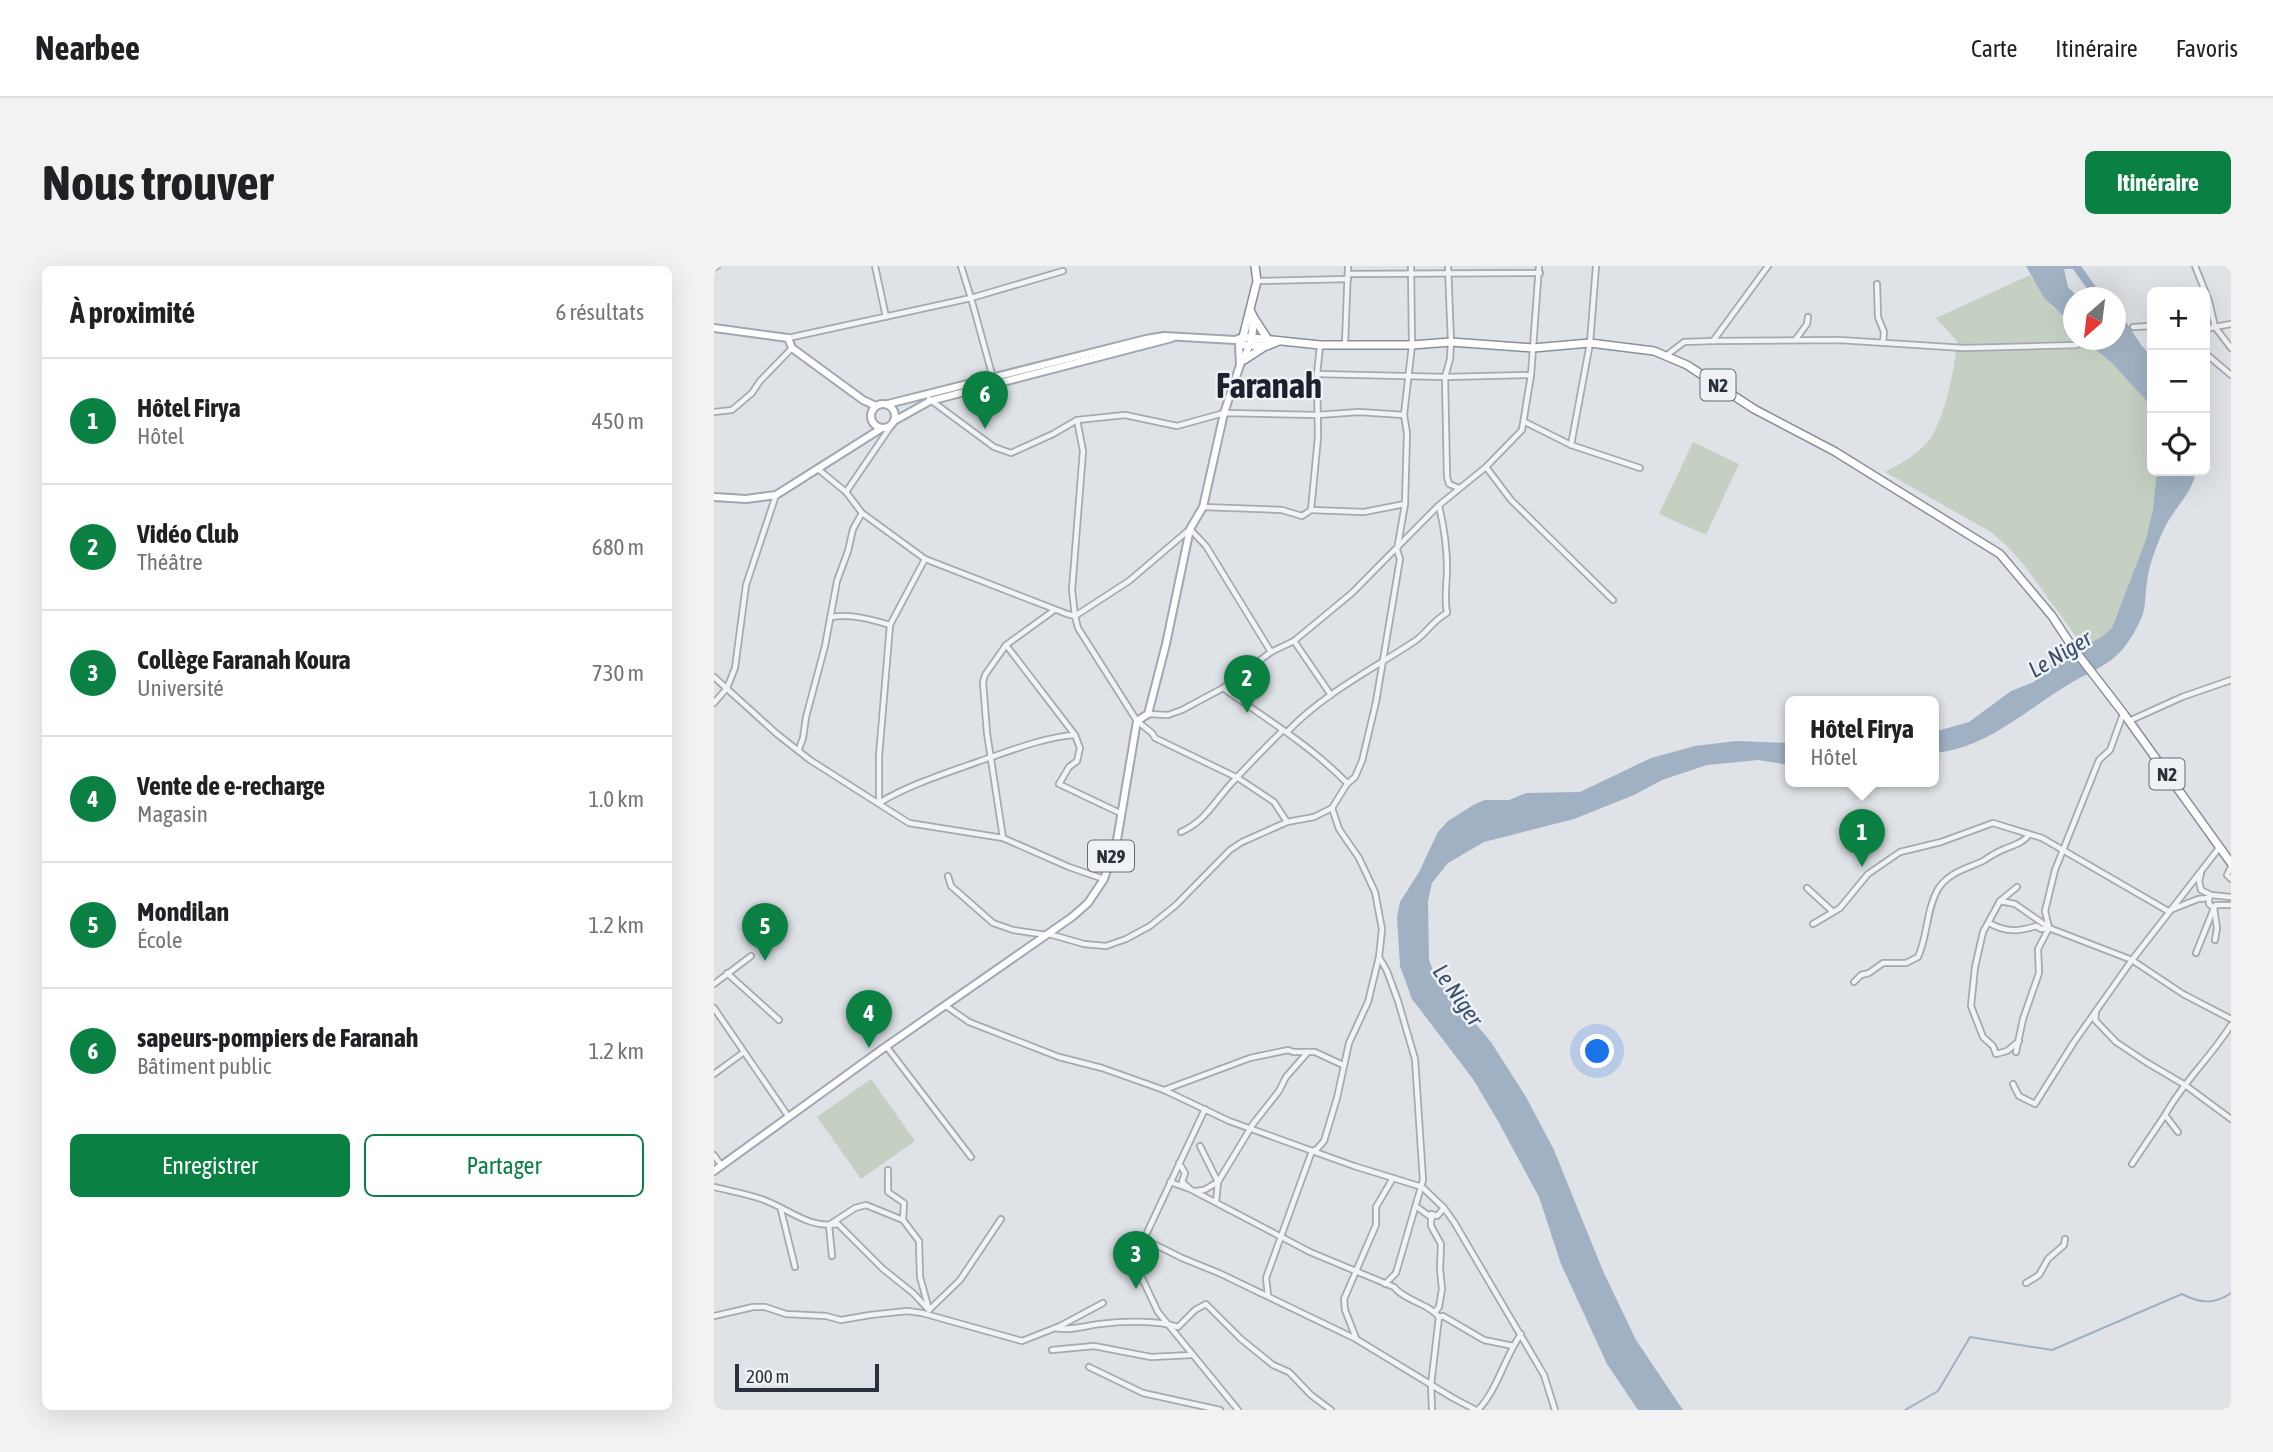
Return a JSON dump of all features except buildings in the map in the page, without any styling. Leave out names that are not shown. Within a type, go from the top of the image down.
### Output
[{"type":"highway","points":[[1244,341],[1252,315],[1257,281],[1255,266]]},
{"type":"highway","points":[[1242,363],[1267,342],[1252,315]]},
{"type":"highway","name":"N2","points":[[1244,341],[1320,345],[1412,345],[1451,342],[1534,348],[1590,343],[1667,355],[1687,365],[1754,409],[1834,451],[2000,554],[2052,616],[2231,865]]},
{"type":"main road","points":[[714,328],[789,338],[792,348],[863,400],[876,406],[928,398],[1146,339],[1164,336],[1244,341],[1242,363],[1224,413],[1203,507],[1189,528],[1166,643],[1148,714],[1137,721]]},
{"type":"main road","points":[[714,497],[746,499],[776,495],[928,398]]},
{"type":"main road","points":[[863,400],[871,417],[881,428]]},
{"type":"main road","points":[[888,404],[894,411],[892,423]]},
{"type":"main road","points":[[864,439],[876,406]]},
{"type":"main road","name":"N29","points":[[714,1171],[1088,903],[1104,879],[1117,840],[1137,721]]},
{"type":"street","points":[[876,266],[886,317]]},
{"type":"street","points":[[961,266],[993,381]]},
{"type":"street","points":[[1345,344],[1348,266]]},
{"type":"street","points":[[1448,266],[1451,342],[1445,377],[1447,477],[1449,484],[1460,488]]},
{"type":"street","points":[[1148,714],[1168,715],[1181,710],[1223,688],[1271,652],[1294,641],[1352,593],[1438,506],[1486,467],[1522,430],[1534,348],[1539,266]]},
{"type":"street","points":[[1570,445],[1590,343],[1596,266]]},
{"type":"street","points":[[1713,341],[1768,266]]},
{"type":"street","points":[[2195,266],[2209,301],[2215,327],[2231,348]]},
{"type":"street","points":[[1257,281],[1411,269],[1449,273],[1540,273]]},
{"type":"street","points":[[947,876],[951,886],[993,923],[1013,930],[1106,946],[1150,926],[1176,905],[1230,850],[1242,842],[1287,822],[1314,817],[1332,808],[1347,783],[1355,777],[1367,747],[1400,559],[1397,550],[1405,504],[1407,433],[1404,415],[1412,345],[1411,269]]},
{"type":"street","points":[[789,338],[971,298],[1063,271]]},
{"type":"street","points":[[1877,284],[1878,317],[1884,332],[1882,342]]},
{"type":"street","points":[[1796,340],[1807,324],[1808,317]]},
{"type":"street","points":[[2210,328],[2231,324]]},
{"type":"street","points":[[2133,327],[2147,326]]},
{"type":"street","points":[[1667,355],[1684,342],[1713,341],[1882,342],[1964,348],[2063,345]]},
{"type":"street","points":[[1311,510],[1320,345]]},
{"type":"street","points":[[714,412],[732,410],[752,393],[792,348]]},
{"type":"street","points":[[2210,357],[2231,374]]},
{"type":"street","points":[[1317,374],[1445,377],[1531,375]]},
{"type":"street","points":[[928,398],[995,447],[1011,453],[1053,435],[1077,420],[1125,415],[1177,426],[1224,413],[1317,415],[1359,412],[1404,415]]},
{"type":"street","points":[[1077,420],[1083,451],[1072,590],[1078,628],[1137,721],[1163,744],[1218,767],[1274,802],[1287,822]]},
{"type":"street","points":[[1525,422],[1570,445],[1640,468]]},
{"type":"street","points":[[846,492],[892,423]]},
{"type":"street","points":[[1486,467],[1511,500],[1613,600]]},
{"type":"street","points":[[818,469],[846,492],[862,513],[925,559],[1054,611],[1075,616],[1129,580],[1189,528],[1206,546],[1271,652]]},
{"type":"street","points":[[714,703],[727,688],[734,668],[747,585],[776,495]]},
{"type":"street","points":[[1203,507],[1282,510],[1302,516],[1311,510],[1364,513],[1405,504]]},
{"type":"street","points":[[1181,832],[1191,828],[1209,813],[1238,778],[1306,712],[1418,639],[1430,624],[1447,613],[1447,537],[1438,506]]},
{"type":"street","points":[[799,749],[837,581],[853,529],[862,513]]},
{"type":"street","points":[[879,803],[879,756],[890,625],[925,559]]},
{"type":"street","points":[[1003,838],[987,733],[983,682],[1006,645],[1054,611]]},
{"type":"street","points":[[831,617],[861,617],[890,625]]},
{"type":"street","points":[[1294,641],[1331,695]]},
{"type":"street","points":[[1006,645],[1075,735],[1080,747],[1077,761],[1069,767],[1059,784],[1120,813]]},
{"type":"street","points":[[714,677],[810,760],[909,822],[1003,838],[1104,879]]},
{"type":"street","points":[[2129,721],[2182,697],[2231,680]]},
{"type":"street","points":[[1223,688],[1329,764],[1347,783]]},
{"type":"street","points":[[2016,1052],[2023,1019],[2039,973],[2038,949],[2049,928],[2045,911],[2055,870],[2099,760],[2110,750],[2124,714]]},
{"type":"street","points":[[879,803],[893,794],[992,757],[1075,735]]},
{"type":"street","points":[[1268,1296],[1266,1278],[1312,1151],[1324,1141],[1337,1098],[1343,1065],[1354,1031],[1368,1002],[1379,957],[1382,929],[1375,892],[1359,858],[1339,829],[1332,808]]},
{"type":"street","points":[[1813,924],[1840,908],[1868,874],[1900,852],[1941,842],[1993,823],[2029,834],[2063,849],[2168,911]]},
{"type":"street","points":[[1853,982],[1883,962],[1906,963],[1918,957],[1924,941],[1929,911],[1939,888],[1955,872],[2026,839],[2029,834]]},
{"type":"street","points":[[2013,1084],[2019,1096],[2035,1104],[2053,1072],[2132,960],[2220,847]]},
{"type":"street","points":[[2231,865],[2227,875],[2231,879]]},
{"type":"street","points":[[2202,872],[2199,881],[2201,890],[2210,896]]},
{"type":"street","points":[[2017,887],[2000,901],[1983,932],[1975,967],[1971,1006],[1983,1037],[1993,1046],[1996,1054],[2007,1051],[2019,1041]]},
{"type":"street","points":[[1807,888],[1832,911]]},
{"type":"street","points":[[2168,911],[2210,896],[2231,897]]},
{"type":"street","points":[[2210,896],[2209,904],[2214,908],[2217,928],[2215,940]]},
{"type":"street","points":[[2000,901],[2015,904],[2049,928],[2132,960],[2183,994],[2231,1019]]},
{"type":"street","points":[[2196,953],[2216,905],[2231,905]]},
{"type":"street","points":[[1989,923],[2011,931],[2036,926],[2041,929],[2049,928]]},
{"type":"street","points":[[714,984],[751,956]]},
{"type":"street","points":[[1379,957],[1398,1001],[1415,1059],[1422,1187],[1396,1273],[1385,1284]]},
{"type":"street","points":[[727,973],[779,1020]]},
{"type":"street","points":[[946,1006],[968,1022],[1059,1057],[1102,1068],[1164,1090],[1252,1129],[1422,1187],[1444,1208],[1521,1334],[1544,1375],[1555,1410]]},
{"type":"street","points":[[714,1008],[788,1116]]},
{"type":"street","points":[[2096,1011],[2095,1020],[2116,1042],[2185,1084],[2231,1119]]},
{"type":"street","points":[[2132,1164],[2185,1084],[2215,1050],[2231,1025]]},
{"type":"street","points":[[886,1046],[971,1157]]},
{"type":"street","points":[[1164,1090],[1250,1058],[1288,1050],[1315,1052],[1343,1065]]},
{"type":"street","points":[[714,1074],[744,1052]]},
{"type":"street","points":[[1216,1202],[1218,1182],[1286,1077],[1308,1052]]},
{"type":"street","points":[[1205,1109],[1144,1239],[1140,1274],[1158,1312],[1238,1410]]},
{"type":"street","points":[[2165,1115],[2178,1132]]},
{"type":"street","points":[[1200,1146],[1218,1182]]},
{"type":"street","points":[[714,1155],[721,1165]]},
{"type":"street","points":[[1179,1163],[1185,1173],[1182,1182],[1190,1189],[1204,1190],[1218,1182]]},
{"type":"street","points":[[888,1170],[888,1192],[904,1203],[902,1220]]},
{"type":"street","points":[[1356,1339],[1345,1310],[1344,1299],[1376,1225],[1376,1207],[1393,1178]]},
{"type":"street","points":[[1170,1182],[1190,1189],[1310,1252],[1394,1287],[1400,1295],[1484,1340],[1513,1346]]},
{"type":"street","points":[[714,1187],[765,1200],[807,1222],[829,1226],[838,1224],[929,1310]]},
{"type":"street","points":[[829,1226],[855,1208],[866,1205],[902,1220],[919,1241],[920,1277],[929,1310]]},
{"type":"street","points":[[1417,1207],[1432,1218]]},
{"type":"street","points":[[1432,1410],[1431,1385],[1442,1290],[1441,1244],[1431,1226],[1431,1214],[1437,1216],[1444,1208]]},
{"type":"street","points":[[781,1209],[795,1267]]},
{"type":"street","points":[[929,1310],[960,1280],[1001,1219]]},
{"type":"street","points":[[829,1226],[832,1256]]},
{"type":"street","points":[[1144,1239],[1356,1339],[1477,1410],[1495,1386],[1521,1334]]},
{"type":"street","points":[[2026,1283],[2039,1275],[2048,1259],[2064,1245],[2065,1239]]},
{"type":"street","points":[[714,1316],[753,1307],[765,1307],[786,1314],[825,1316],[841,1320],[906,1311],[1022,1341],[1103,1303]]},
{"type":"street","points":[[1054,1328],[1114,1323],[1168,1324],[1178,1327],[1195,1310],[1206,1304],[1241,1339],[1273,1365],[1289,1372],[1311,1395],[1331,1410]]},
{"type":"street","points":[[1052,1350],[1094,1346],[1151,1357],[1191,1355]]},
{"type":"street","points":[[1089,1367],[1143,1393],[1220,1410]]},
{"type":"green space","points":[[2030,275],[2051,306],[2063,316],[2063,350],[2096,350],[2111,362],[2147,402],[2147,476],[2156,476],[2153,509],[2146,539],[2112,628],[2100,638],[2083,646],[2024,565],[1991,532],[1885,472],[1923,447],[1932,436],[1946,402],[1957,341],[1936,318]]},
{"type":"green space","points":[[1693,442],[1739,464],[1706,535],[1659,514]]},
{"type":"green space","points":[[871,1079],[915,1141],[861,1179],[817,1117]]},
{"type":"water","points":[[2026,266],[2081,266],[2096,287],[2086,287],[2073,269],[2064,269],[2068,287],[2063,287],[2063,316],[2044,298]]},
{"type":"water","points":[[2126,322],[2147,350],[2147,402],[2111,362],[2096,350],[2126,350]]},
{"type":"water","name":"Le Niger","points":[[2156,476],[2195,476],[2158,543],[2148,576],[2143,615],[2117,655],[1987,737],[1953,750],[1939,752],[1939,731],[1969,722],[2011,691],[2034,682],[2059,657],[2100,638],[2112,628],[2146,539]]},
{"type":"water","name":"Le Niger","points":[[1736,741],[1785,743],[1785,764],[1758,760],[1707,765],[1662,780],[1634,795],[1574,819],[1484,842],[1448,863],[1432,883],[1428,901],[1429,960],[1435,976],[1491,1042],[1526,1097],[1554,1150],[1603,1271],[1636,1340],[1683,1410],[1638,1410],[1607,1364],[1561,1264],[1539,1197],[1498,1121],[1473,1079],[1412,999],[1400,966],[1397,917],[1400,902],[1419,872],[1438,832],[1448,821],[1475,804],[1485,800],[1509,800],[1526,793],[1580,792],[1651,758],[1695,746]]},
{"type":"waterway","points":[[1905,1410],[1938,1391],[1970,1337],[2052,1350],[2182,1294],[2206,1301],[2231,1293]]},
{"type":"place","name":"sapeurs-pompiers de Faranah","points":[[985,429]]},
{"type":"place","name":"Vidéo Club","points":[[1247,713]]},
{"type":"place","name":"Hôtel Firya","points":[[1862,867]]},
{"type":"place","name":"Mondilan","points":[[765,961]]},
{"type":"place","name":"Vente de e-recharge","points":[[869,1048]]},
{"type":"place","name":"Collège Faranah Koura","points":[[1136,1289]]},
{"type":"district","name":"Faranah","points":[[1269,385]]}]
